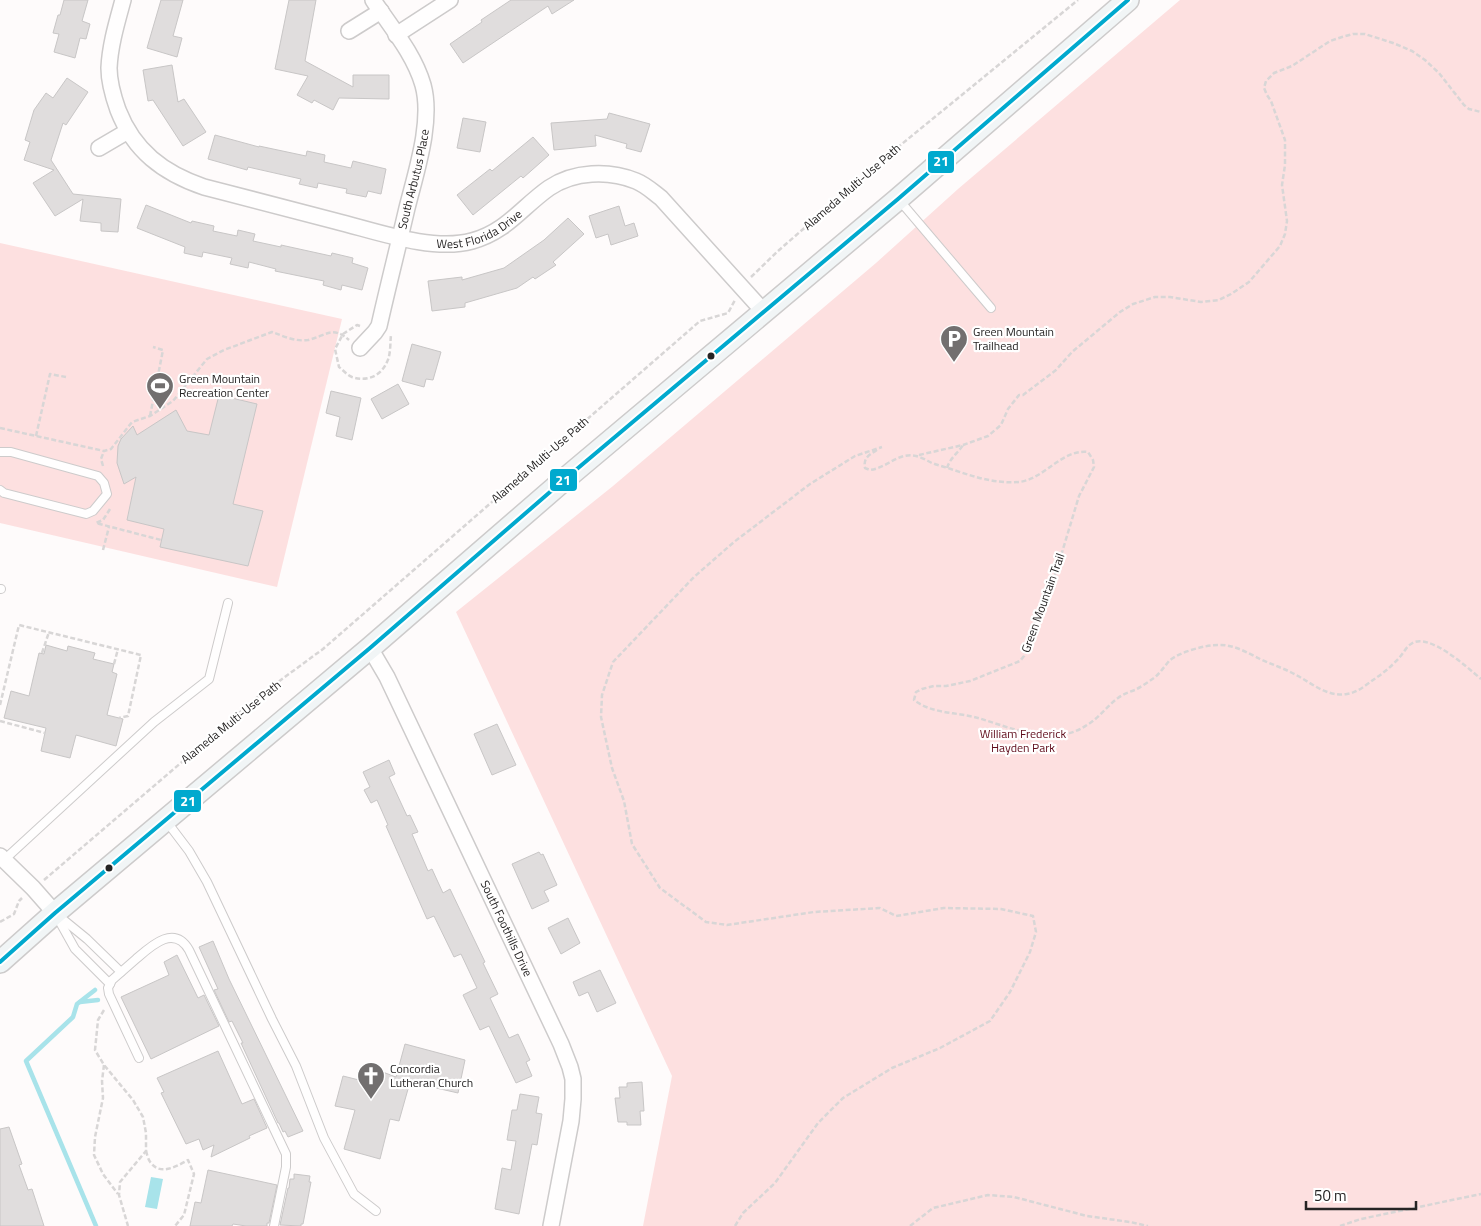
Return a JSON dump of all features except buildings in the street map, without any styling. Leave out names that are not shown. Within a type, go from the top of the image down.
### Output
[{"type":"main road","points":[[0,962],[55,913],[370,648],[565,479],[898,199],[1128,0]]},
{"type":"street","name":"West Florida Drive","points":[[123,0],[109,69],[111,87],[116,102],[128,131],[142,149],[166,170],[186,181],[400,237],[442,245],[457,244],[488,236],[516,218],[551,187],[580,176],[609,174],[637,182],[661,198],[764,312]]},
{"type":"street","points":[[396,35],[450,0]]},
{"type":"street","name":"South Arbutus Place","points":[[349,31],[377,6],[417,67],[424,87],[426,101],[422,149],[379,326],[360,348]]},
{"type":"street","points":[[100,148],[128,131]]},
{"type":"street","name":"South Foothills Drive","points":[[370,648],[391,686],[561,1044],[570,1067],[574,1089],[572,1109],[551,1226]]},
{"type":"street","points":[[2,858],[33,888],[55,913]]},
{"type":"lane","points":[[898,199],[991,308]]},
{"type":"lane","points":[[0,452],[11,452],[98,476],[104,483],[107,494],[93,511],[86,514],[1,493]]},
{"type":"lane","points":[[2,858],[154,722],[209,679],[228,603]]},
{"type":"lane","points":[[166,820],[190,851],[208,882],[272,1020],[296,1066],[324,1138],[354,1194],[376,1211]]},
{"type":"lane","points":[[55,913],[87,938],[122,972]]},
{"type":"lane","points":[[55,913],[75,949],[110,984]]},
{"type":"lane","points":[[139,1058],[109,994],[108,988],[122,972],[160,940],[169,938],[180,940],[187,946],[286,1154],[286,1167],[274,1226]]},
{"type":"path","name":"Alameda Multi-Use Path","points":[[0,922],[14,914],[19,900],[260,696],[322,650],[700,321],[728,313],[741,288],[778,251],[881,161],[1078,0]]},
{"type":"path","points":[[735,1226],[743,1213],[775,1183],[818,1122],[843,1098],[892,1068],[940,1048],[990,1021],[1010,992],[1030,952],[1036,932],[1034,916],[1001,909],[944,908],[896,916],[880,908],[814,912],[728,925],[706,922],[660,888],[632,844],[624,801],[612,768],[600,717],[602,695],[613,662],[694,578],[734,542],[810,484],[855,456],[882,447],[867,456],[864,462],[865,468],[876,470],[903,455],[917,456],[963,445],[988,436],[1001,425],[1008,408],[1019,395],[1023,395],[1056,370],[1072,352],[1120,312],[1133,304],[1155,297],[1170,296],[1201,302],[1219,300],[1249,282],[1280,246],[1286,234],[1287,221],[1282,184],[1286,140],[1264,88],[1266,81],[1274,72],[1292,66],[1330,42],[1342,37],[1365,34],[1412,51],[1439,73],[1464,105],[1469,109],[1481,112]]},
{"type":"path","points":[[0,428],[104,451],[111,449],[132,422],[150,416],[173,401],[207,359],[224,350],[272,332],[288,338],[307,340],[330,332],[343,334],[360,348]]},
{"type":"path","points":[[150,416],[163,350],[153,347]]},
{"type":"path","points":[[36,436],[50,374],[66,377]]},
{"type":"path","points":[[948,468],[952,457],[958,453],[963,445]]},
{"type":"path","points":[[104,451],[101,459],[104,469]]},
{"type":"path","name":"Green Mountain Trail","points":[[917,456],[980,478],[1001,482],[1020,482],[1038,475],[1057,462],[1081,451],[1088,452],[1093,460],[1094,467],[1079,496],[1057,569],[1044,596],[1024,656],[1013,665],[970,681],[922,688],[916,692],[914,700],[934,710],[962,714],[1033,734],[1062,735],[1085,727],[1120,696],[1138,688],[1155,677],[1168,663],[1180,654],[1203,647],[1219,645],[1227,645],[1253,654],[1329,693],[1339,695],[1358,690],[1388,670],[1410,644],[1424,640],[1460,661],[1481,679]]},
{"type":"path","points":[[112,504],[103,520],[96,523],[161,540]]},
{"type":"path","points":[[103,550],[109,527]]},
{"type":"path","points":[[0,705],[19,625],[141,655],[128,716],[119,718]]},
{"type":"path","points":[[42,653],[49,632]]},
{"type":"path","points":[[114,664],[118,649]]},
{"type":"path","points":[[0,721],[45,733]]},
{"type":"path","points":[[102,1006],[104,1011],[98,1020],[95,1050],[104,1065],[133,1100],[143,1118],[146,1133],[146,1151],[150,1162],[160,1169],[171,1169],[188,1160],[194,1174],[184,1215],[175,1226]]},
{"type":"path","points":[[104,1065],[102,1081],[103,1098],[95,1137],[94,1154],[103,1174],[119,1195]]},
{"type":"path","points":[[128,1226],[119,1195],[120,1182],[146,1151]]},
{"type":"path","points":[[1340,1226],[1361,1219],[1481,1194]]},
{"type":"path","points":[[910,1226],[933,1208],[988,1195],[1014,1197],[1087,1216],[1148,1226]]},
{"type":"green space","name":"William Frederick Hayden Park","points":[[1180,0],[1481,0],[1481,1226],[643,1226],[672,1076],[456,612],[613,486],[876,263],[958,189]]},
{"type":"green space","name":"Green Mountain Recreation Center","points":[[0,243],[342,319],[277,587],[0,523]]},
{"type":"water","points":[[151,1177],[163,1179],[157,1209],[145,1207]]},
{"type":"waterway","points":[[95,990],[77,1004],[73,1017],[26,1061],[96,1226]]},
{"type":"waterway","points":[[80,1002],[98,1000]]},
{"type":"transit line","name":"21","points":[[0,962],[55,913],[370,648],[565,479],[898,199],[1128,0]]},
{"type":"place","name":"Green Mountain Trailhead","points":[[954,363]]},
{"type":"place","name":"Green Mountain Recreation Center","points":[[160,410]]},
{"type":"place","name":"Concordia Lutheran Church","points":[[371,1100]]}]
